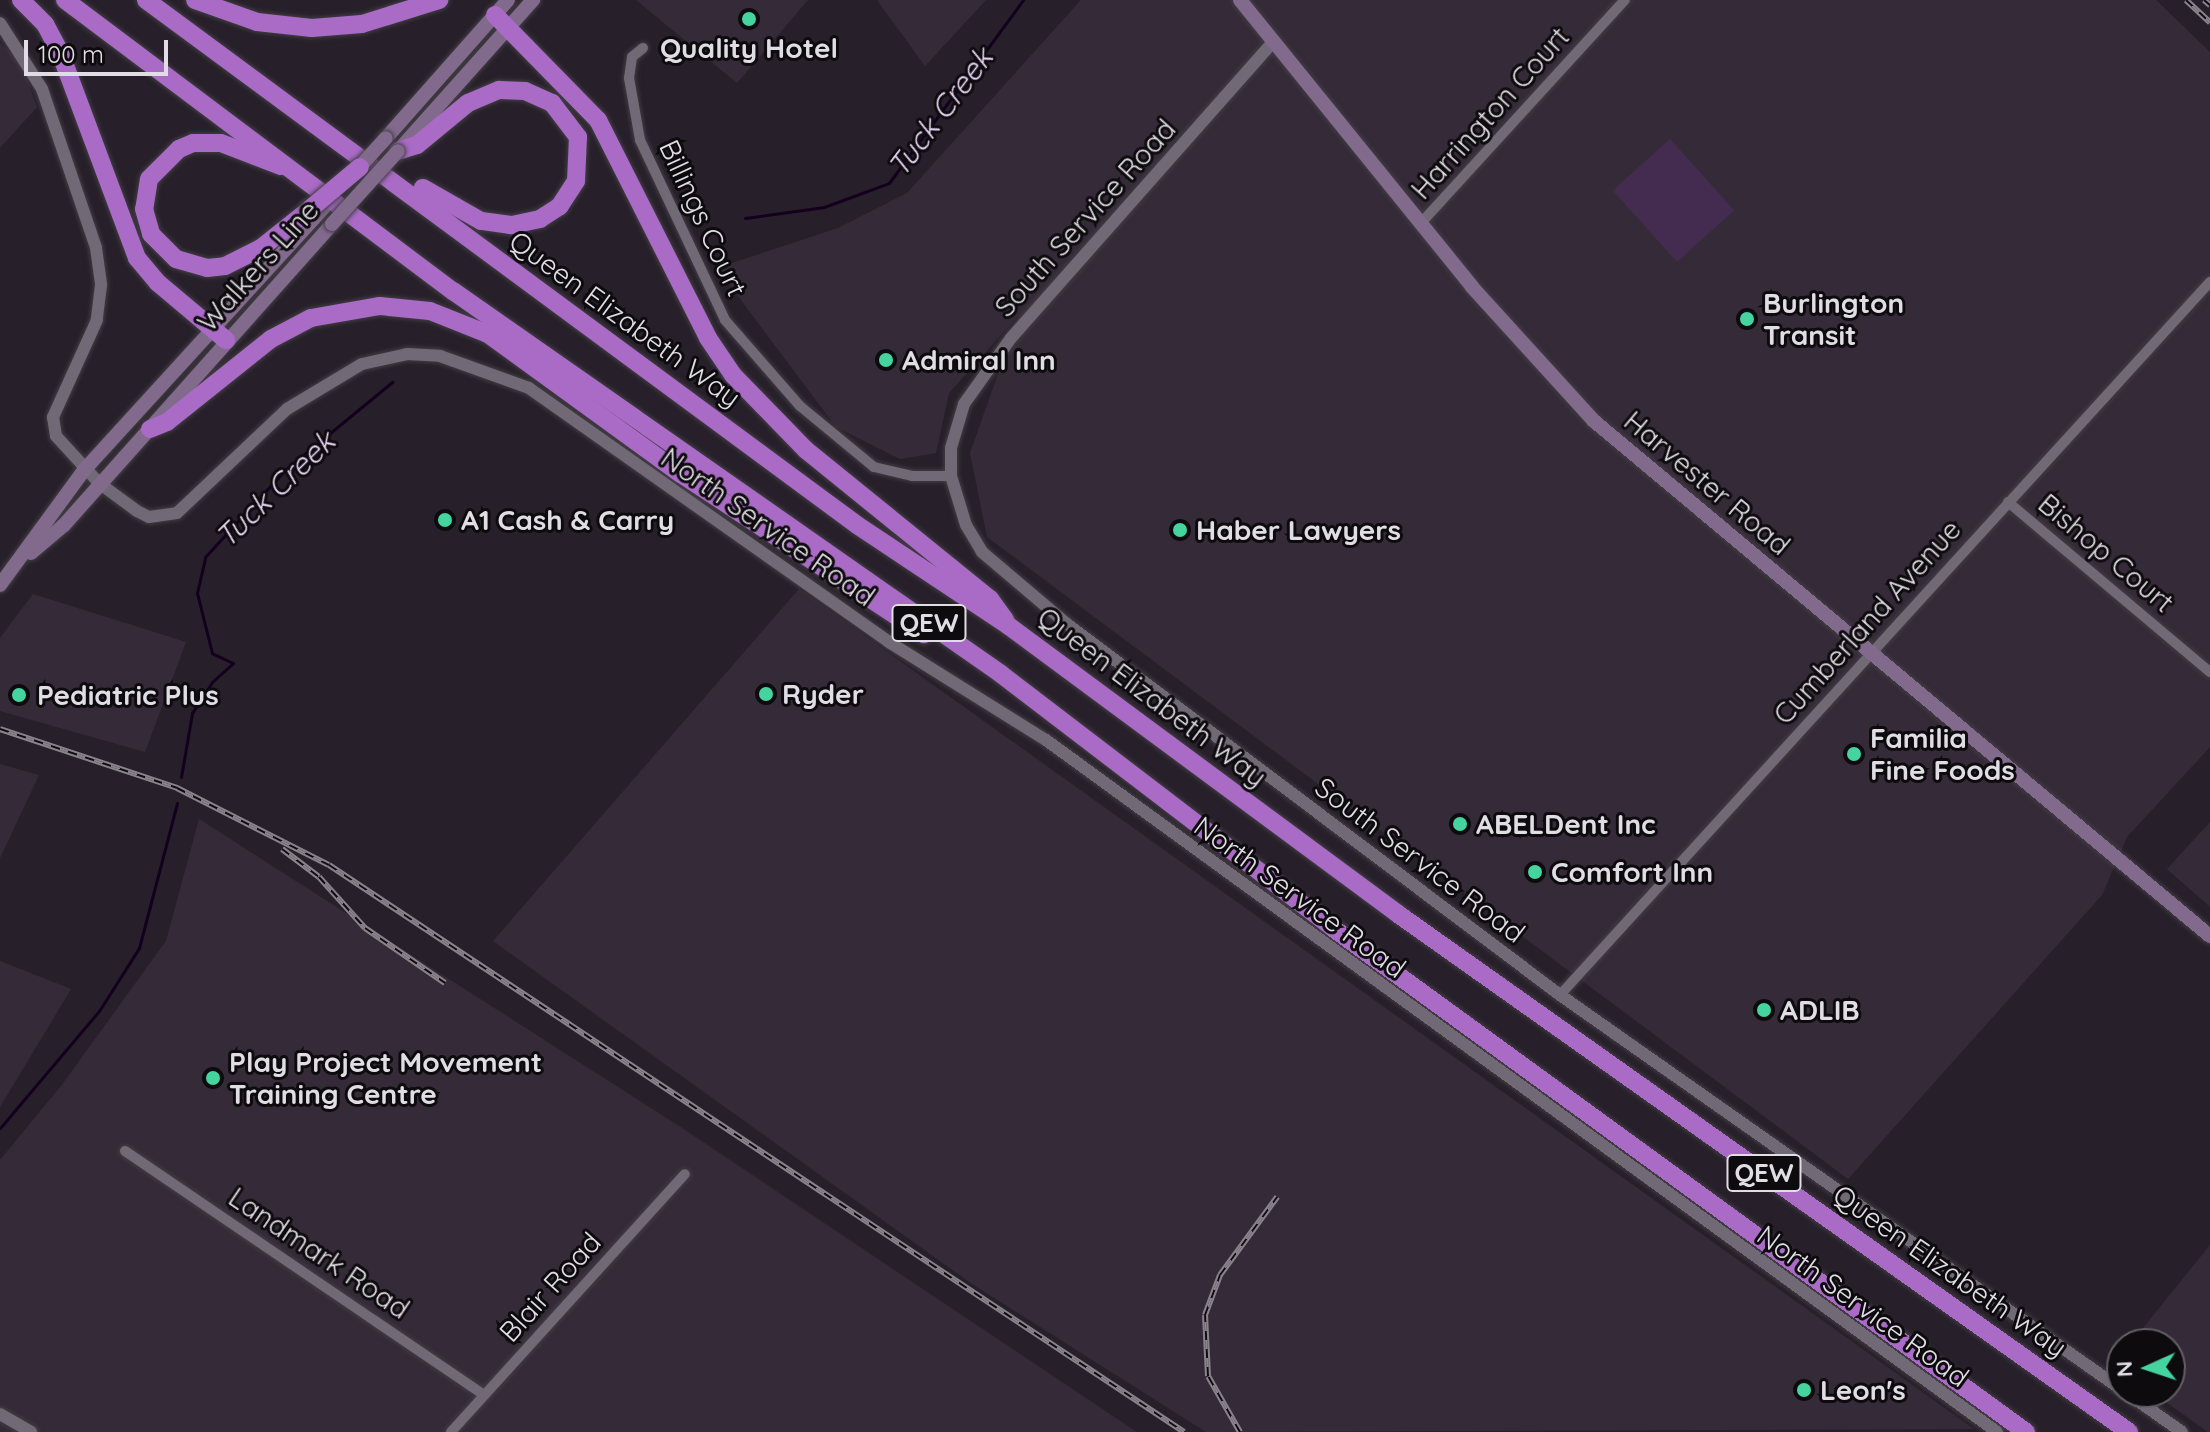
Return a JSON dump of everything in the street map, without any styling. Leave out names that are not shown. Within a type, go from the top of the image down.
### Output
[{"type":"highway","points":[[21,0],[45,24],[60,52],[137,258],[219,335]]},
{"type":"highway","name":"QEW","points":[[65,0],[453,291],[1001,674],[1333,928],[2026,1432]]},
{"type":"highway","name":"Queen Elizabeth Way","points":[[146,0],[857,525],[1009,626],[1411,923],[2129,1432]]},
{"type":"highway","points":[[195,0],[257,22],[335,28],[389,18],[439,0]]},
{"type":"highway","points":[[502,21],[598,120],[708,338],[740,384],[806,450],[990,599],[1009,626]]},
{"type":"highway","points":[[392,145],[417,145],[468,103],[513,89],[552,103],[573,126],[581,151],[576,181],[560,206],[540,219],[511,225],[465,215],[402,173],[365,164],[318,206],[243,258],[207,268],[176,259],[151,234],[143,197],[160,163],[193,143],[221,143],[288,168],[453,291]]},
{"type":"highway","points":[[150,429],[167,422],[271,339],[311,318],[380,306],[430,311],[488,334],[681,474],[970,664],[1001,674]]},
{"type":"highway","points":[[2090,1404],[2148,1432]]},
{"type":"main road","name":"Walkers Line","points":[[502,21],[508,0]]},
{"type":"main road","name":"Walkers Line","points":[[0,585],[85,469],[332,224],[392,145],[502,21],[533,0]]},
{"type":"main road","name":"Harvester Road","points":[[1240,0],[1472,287],[1594,421],[2210,936]]},
{"type":"main road","name":"Walkers Line","points":[[365,164],[392,145]]},
{"type":"main road","name":"Walkers Line","points":[[18,563],[64,525],[150,429],[318,206]]},
{"type":"street","name":"Harrington Court","points":[[1422,222],[1625,0]]},
{"type":"street","name":"North Service Road","points":[[0,23],[42,89],[96,248],[101,285],[97,320],[53,417],[56,436],[99,483],[149,517],[177,513],[287,409],[325,382],[362,364],[407,354],[478,366],[529,388],[889,642],[1046,740],[1997,1432]]},
{"type":"street","name":"South Service Road","points":[[1273,42],[993,362],[964,404],[951,448],[951,476],[973,537],[1022,589],[1560,995],[2182,1432]]},
{"type":"street","name":"Billings Court","points":[[643,48],[632,57],[629,78],[640,140],[725,320],[800,406],[874,467],[912,476],[951,476]]},
{"type":"street","name":"Cumberland Avenue","points":[[1560,995],[2210,282]]},
{"type":"street","name":"Bishop Court","points":[[2008,502],[2210,672]]},
{"type":"street","name":"Landmark Road","points":[[125,1151],[484,1395]]},
{"type":"street","name":"Blair Road","points":[[451,1432],[685,1174]]},
{"type":"street","points":[[0,1414],[31,1432]]},
{"type":"shaded area","points":[[636,0],[808,0],[737,83]]},
{"type":"shaded area","points":[[877,0],[986,0],[925,66]]},
{"type":"shaded area","points":[[1081,0],[2156,0],[2210,52],[2210,747],[2127,837],[2102,895],[1848,1179],[987,537],[970,453],[1019,315],[949,393],[936,453],[900,459],[836,427],[717,268],[838,228],[907,193]]},
{"type":"shaded area","points":[[0,43],[21,62],[37,107],[0,148]]},
{"type":"shaded area","points":[[1670,139],[1734,210],[1677,262],[1613,191]]},
{"type":"shaded area","points":[[799,589],[1974,1429],[1206,1432],[972,1284],[493,941]]},
{"type":"shaded area","points":[[33,594],[186,642],[145,752],[0,711],[0,638]]},
{"type":"shaded area","points":[[0,764],[39,775],[0,858]]},
{"type":"shaded area","points":[[199,819],[679,1126],[1137,1432],[0,1432],[0,1160],[61,1086],[166,941]]},
{"type":"shaded area","points":[[2210,822],[2210,907],[2167,869]]},
{"type":"shaded area","points":[[0,961],[71,989],[0,1107]]},
{"type":"shaded area","points":[[2210,1245],[2210,1432],[2174,1408],[2186,1408],[2186,1328],[2143,1328]]},
{"type":"waterway","name":"Tuck Creek","points":[[745,218],[824,207],[889,183],[1023,0]]},
{"type":"waterway","name":"Tuck Creek","points":[[181,777],[192,713],[212,682],[233,663],[212,653],[197,593],[205,557],[285,470],[392,382]]},
{"type":"waterway","name":"Tuck Creek","points":[[0,1128],[99,1011],[139,948],[177,803]]},
{"type":"railway","points":[[2186,0],[2210,22]]},
{"type":"railway","points":[[2204,0],[2210,5]]},
{"type":"railway","points":[[0,729],[177,788],[329,865],[1184,1432]]},
{"type":"railway","points":[[282,849],[319,877],[365,928],[445,983]]},
{"type":"railway","points":[[1240,1432],[1208,1376],[1205,1315],[1220,1275],[1277,1197]]},
{"type":"place","name":"Quality Hotel","points":[[749,19]]},
{"type":"place","name":"Burlington Transit","points":[[1747,319]]},
{"type":"place","name":"Admiral Inn","points":[[886,360]]},
{"type":"place","name":"A1 Cash & Carry","points":[[445,520]]},
{"type":"place","name":"Haber Lawyers","points":[[1180,530]]},
{"type":"place","name":"Ryder","points":[[766,694]]},
{"type":"place","name":"Pediatric Plus","points":[[19,695]]},
{"type":"place","name":"Familia Fine Foods","points":[[1854,754]]},
{"type":"place","name":"ABELDent Inc","points":[[1460,824]]},
{"type":"place","name":"Comfort Inn","points":[[1535,872]]},
{"type":"place","name":"ADLIB","points":[[1764,1010]]},
{"type":"place","name":"Play Project Movement Training Centre","points":[[213,1078]]},
{"type":"place","name":"Leon's","points":[[1804,1390]]}]
